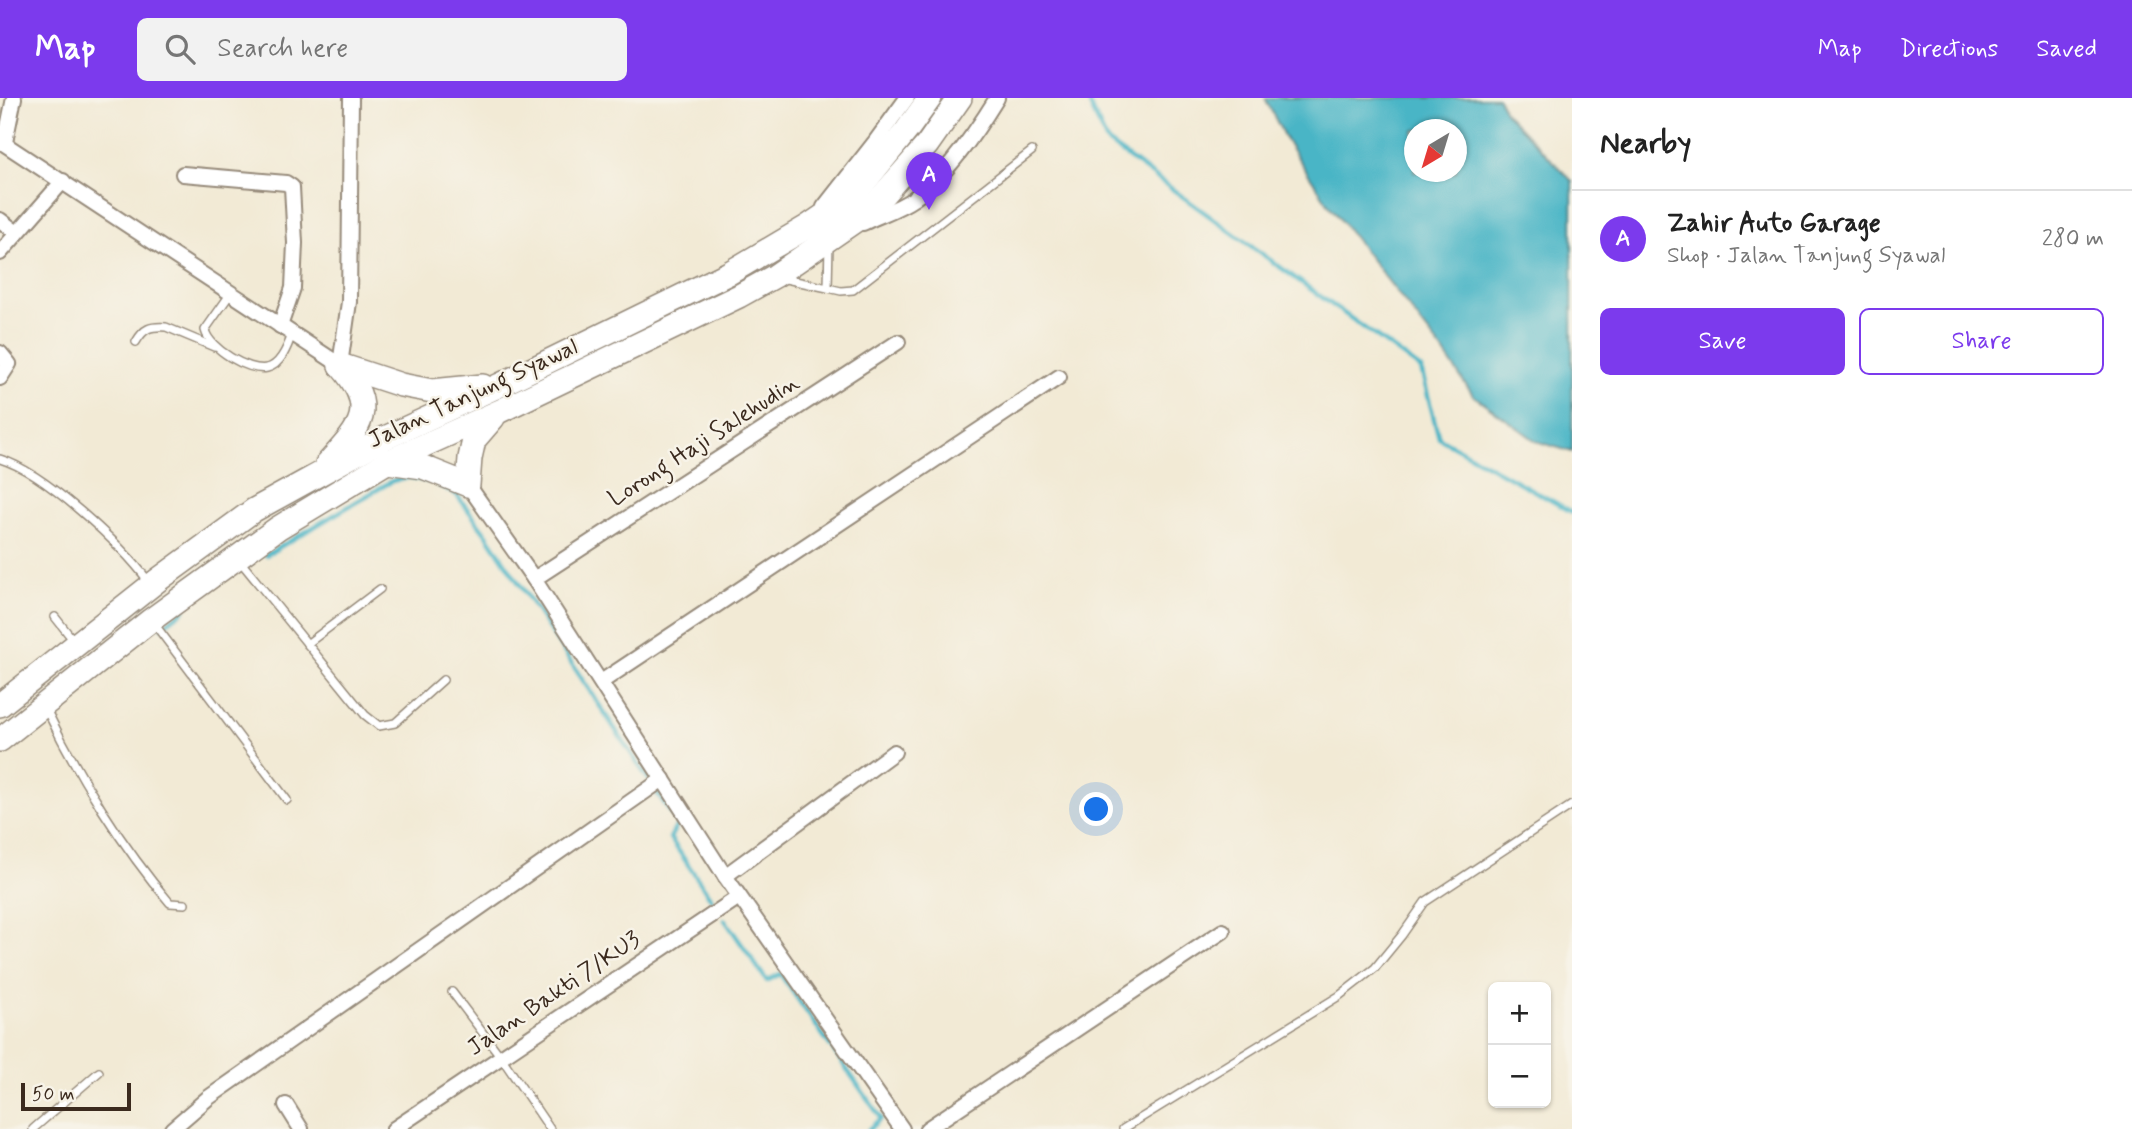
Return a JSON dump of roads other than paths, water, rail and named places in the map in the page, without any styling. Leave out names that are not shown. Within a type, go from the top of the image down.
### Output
[{"type":"main road","name":"Jalan Tanjung Syawal","points":[[0,705],[152,585],[254,510],[385,438],[500,385],[729,272],[807,227],[854,195],[930,98]]},
{"type":"main road","name":"Jalan Tanjung Syawal","points":[[0,740],[151,620],[278,528],[387,462],[500,411],[775,276],[869,211],[926,145],[960,98]]},
{"type":"main road","points":[[340,365],[401,385],[432,391],[500,385]]},
{"type":"main road","points":[[313,479],[345,444],[362,419],[362,398],[353,380],[340,365]]},
{"type":"main road","points":[[387,462],[424,467],[468,485],[474,440],[500,411]]},
{"type":"street","points":[[14,98],[2,142],[340,365],[349,302],[351,98]]},
{"type":"street","points":[[807,227],[842,186],[906,98]]},
{"type":"street","points":[[830,239],[913,199],[947,167],[977,130],[997,98]]},
{"type":"street","points":[[183,174],[286,183],[292,187],[295,243],[293,288],[286,330]]},
{"type":"street","points":[[0,253],[63,181]]},
{"type":"street","points":[[0,220],[17,233]]},
{"type":"street","name":"Lorong Haji Salehudin","points":[[534,579],[898,341]]},
{"type":"street","points":[[0,378],[5,358]]},
{"type":"street","points":[[601,682],[1059,377]]},
{"type":"street","points":[[468,485],[534,579],[739,897],[899,1128]]},
{"type":"street","points":[[725,876],[894,752]]},
{"type":"street","points":[[173,1129],[208,1098],[663,779]]},
{"type":"street","name":"Jalan Bakti 7/KU3","points":[[394,1129],[739,897]]},
{"type":"street","points":[[927,1129],[1223,931]]},
{"type":"street","points":[[286,1105],[301,1129]]},
{"type":"lane","points":[[775,276],[841,292],[853,290],[1032,151]]},
{"type":"lane","points":[[828,288],[830,239]]},
{"type":"lane","points":[[217,349],[205,330],[231,293]]},
{"type":"lane","points":[[136,342],[142,331],[152,326],[166,327],[252,366],[266,369],[277,363],[286,350],[286,330]]},
{"type":"lane","points":[[0,459],[25,469],[61,496],[117,544],[152,585]]},
{"type":"lane","points":[[237,558],[366,715],[379,726],[395,723],[443,680]]},
{"type":"lane","points":[[307,644],[380,589]]},
{"type":"lane","points":[[55,617],[76,644]]},
{"type":"lane","points":[[151,620],[287,800]]},
{"type":"lane","points":[[44,705],[64,746],[143,871],[170,903],[185,904]]},
{"type":"lane","points":[[1124,1129],[1339,996],[1375,968],[1425,902],[1572,805]]},
{"type":"lane","points":[[452,992],[550,1129]]},
{"type":"lane","points":[[33,1129],[99,1072]]},
{"type":"water","points":[[1265,98],[1498,98],[1505,112],[1572,181],[1572,452],[1536,441],[1473,395],[1442,350],[1329,205],[1286,140]]},
{"type":"waterway","points":[[1087,98],[1107,142],[1421,369],[1439,438],[1572,512]]},
{"type":"waterway","points":[[266,555],[392,481],[408,477],[429,481]]},
{"type":"waterway","points":[[440,486],[456,494],[487,535],[648,779]]},
{"type":"waterway","points":[[162,627],[184,610]]},
{"type":"waterway","points":[[657,793],[678,823],[670,838],[712,900]]},
{"type":"waterway","points":[[725,920],[767,981],[780,974],[881,1118],[869,1129]]},
{"type":"place","name":"Zahir Auto Garage","points":[[929,210]]}]
